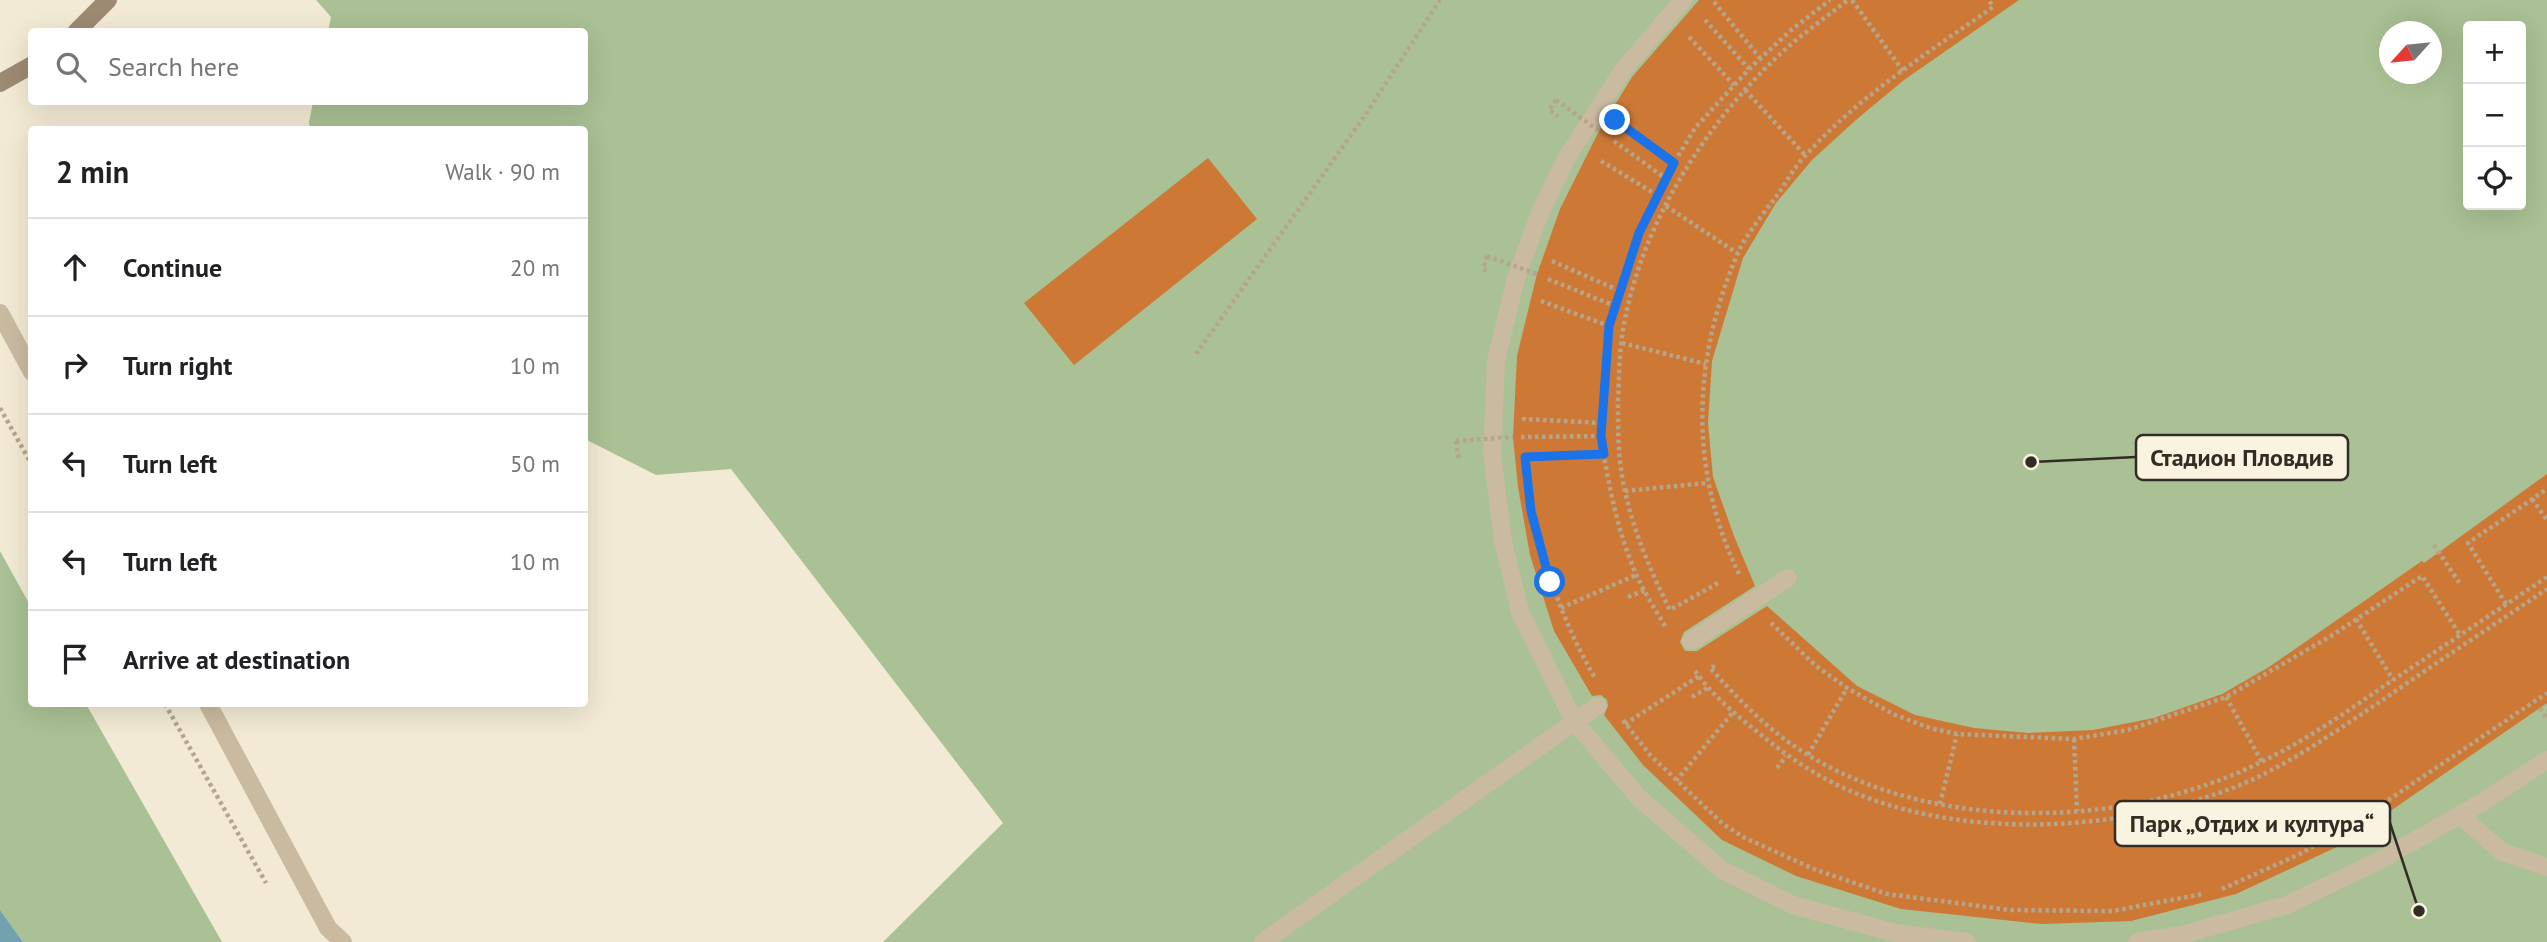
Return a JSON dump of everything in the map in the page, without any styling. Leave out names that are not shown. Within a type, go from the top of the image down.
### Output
[{"type":"main road","points":[[80,28],[107,0]]},
{"type":"main road","points":[[0,83],[28,67]]},
{"type":"street","points":[[1683,0],[1623,70],[1566,159],[1540,213],[1516,278],[1496,361],[1492,454],[1503,541],[1521,612],[1574,721],[1639,798],[1722,870],[1793,905],[1895,933],[1966,942]]},
{"type":"street","points":[[0,313],[28,365]]},
{"type":"street","points":[[1691,641],[1788,578]]},
{"type":"street","points":[[1263,942],[1597,706]]},
{"type":"street","points":[[210,707],[328,928],[343,942]]},
{"type":"street","points":[[2137,942],[2182,935],[2287,905],[2382,859],[2460,815],[2547,760]]},
{"type":"street","points":[[2460,815],[2502,852],[2547,867]]},
{"type":"path","points":[[1196,354],[1366,114],[1440,0]]},
{"type":"path","points":[[1712,0],[1760,58]]},
{"type":"path","points":[[1669,635],[1636,575],[1614,506],[1601,436],[1609,326],[1639,233],[1665,178],[1695,128],[1760,58],[1830,0]]},
{"type":"path","points":[[1726,579],[1670,610],[1651,573],[1625,491],[1617,443],[1621,343],[1630,301],[1649,242],[1694,156],[1745,90],[1779,55],[1850,0],[1903,71]]},
{"type":"path","points":[[1989,0],[1993,7],[1856,107],[1805,155],[1737,253],[1717,311],[1706,364],[1702,433],[1707,483],[1738,572],[1774,627],[1815,666],[1895,715],[1930,728],[1957,734],[2074,739],[2129,730],[2226,697],[2422,576],[2460,635]]},
{"type":"path","points":[[1701,15],[1749,69]]},
{"type":"path","points":[[1682,30],[1734,85]]},
{"type":"path","points":[[1745,90],[1805,155]]},
{"type":"path","points":[[1549,110],[1556,100],[1665,178]]},
{"type":"path","points":[[1615,120],[1674,163]]},
{"type":"path","points":[[1593,157],[1657,195]]},
{"type":"path","points":[[1666,206],[1737,253]]},
{"type":"path","points":[[1483,269],[1487,256],[1615,306]]},
{"type":"path","points":[[1552,261],[1620,291]]},
{"type":"path","points":[[1539,300],[1609,326]]},
{"type":"path","points":[[1621,343],[1706,364]]},
{"type":"path","points":[[0,408],[28,458]]},
{"type":"path","points":[[1524,419],[1602,423]]},
{"type":"path","points":[[1458,456],[1456,441],[1601,436]]},
{"type":"path","points":[[1527,471],[1525,457],[1604,454]]},
{"type":"path","points":[[1625,491],[1707,483]]},
{"type":"path","points":[[2507,604],[2468,543],[2547,489]]},
{"type":"path","points":[[2532,499],[2547,520]]},
{"type":"path","points":[[1534,523],[1550,582],[1575,643],[1600,686]]},
{"type":"path","points":[[2434,545],[2460,584]]},
{"type":"path","points":[[1561,608],[1636,575]]},
{"type":"path","points":[[1710,668],[1750,711],[1808,755],[1864,783],[1901,796],[1977,811],[2102,810],[2176,794],[2262,762],[2314,733],[2547,577]]},
{"type":"path","points":[[1691,666],[1733,712],[1786,756],[1849,790],[1918,813],[1981,822],[2035,825],[2108,820],[2172,807],[2241,784],[2315,746],[2547,589]]},
{"type":"path","points":[[1628,597],[1645,590]]},
{"type":"path","points":[[2356,619],[2393,680]]},
{"type":"path","points":[[1625,724],[1699,676]]},
{"type":"path","points":[[1692,697],[1709,687]]},
{"type":"path","points":[[1808,755],[1847,688]]},
{"type":"path","points":[[1619,714],[1650,755],[1723,824],[1745,838],[1816,870],[1887,894],[2010,910],[2113,911],[2215,892],[2300,854],[2375,809],[2547,693]]},
{"type":"path","points":[[2226,697],[2262,762]]},
{"type":"path","points":[[167,707],[272,894]]},
{"type":"path","points":[[2540,708],[2547,719]]},
{"type":"path","points":[[1676,781],[1733,712]]},
{"type":"path","points":[[1940,804],[1957,734]]},
{"type":"path","points":[[2074,739],[2077,811]]},
{"type":"path","points":[[1777,768],[1786,756]]},
{"type":"green space","points":[[316,0],[2547,0],[2547,942],[883,942],[1003,823],[731,469],[656,475],[588,441],[588,126],[310,126],[312,105],[588,105],[588,28],[329,28],[331,17]]},
{"type":"green space","points":[[0,551],[28,602],[28,707],[88,707],[222,942],[23,942],[0,910]]},
{"type":"water","points":[[0,910],[23,942],[0,942]]},
{"type":"building","points":[[1699,0],[2019,0],[1904,80],[1812,160],[1776,203],[1743,258],[1712,361],[1708,423],[1713,477],[1755,586],[1684,632],[1680,642],[1685,651],[1697,651],[1767,606],[1857,686],[1915,715],[1974,728],[2028,733],[2093,730],[2154,718],[2222,694],[2269,667],[2422,561],[2424,563],[2547,474],[2547,703],[2341,845],[2236,894],[2131,921],[2042,924],[1901,909],[1796,876],[1722,840],[1643,765],[1604,715],[1608,706],[1607,700],[1601,695],[1592,696],[1554,631],[1530,555],[1518,487],[1513,437],[1517,356],[1537,274],[1560,209],[1599,131],[1632,77]]},
{"type":"building","points":[[1208,158],[1257,219],[1074,365],[1024,303]]},
{"type":"place","name":"Стадион Пловдив","points":[[2031,462]]},
{"type":"place","name":"Парк „Отдих и култура“","points":[[2419,911]]},
{"type":"route","points":[[1550,582],[1531,511],[1525,457],[1604,454],[1601,436],[1609,326],[1639,233],[1674,163],[1615,120]]}]
